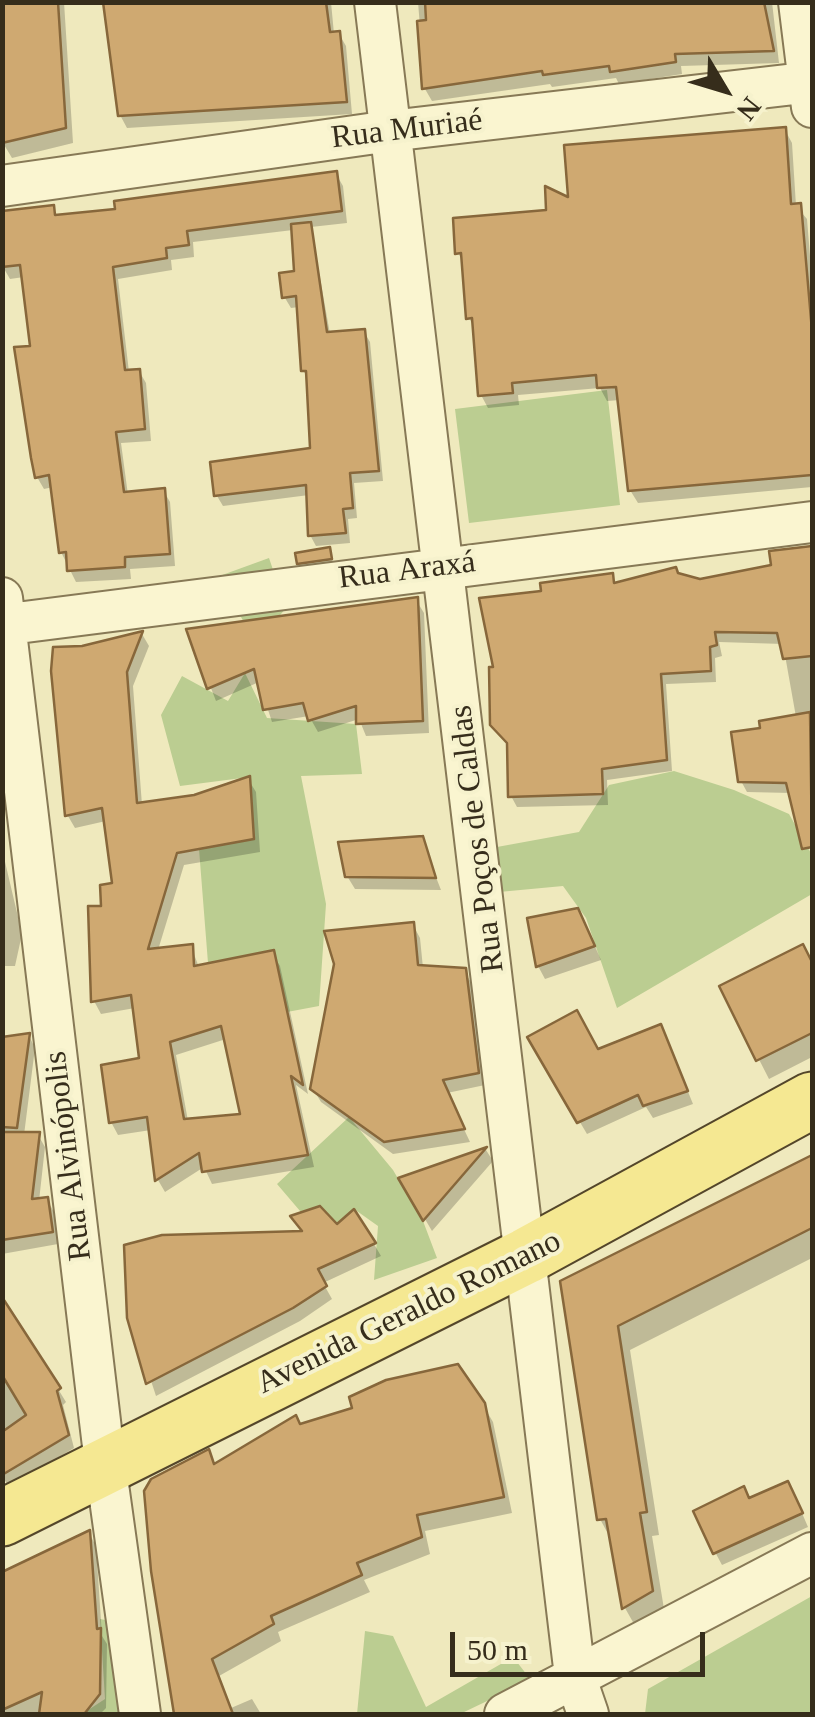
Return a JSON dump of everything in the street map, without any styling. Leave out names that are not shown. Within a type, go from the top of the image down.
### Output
[{"type":"main road","name":"Avenida Geraldo Romano","points":[[2,1518],[105,1463],[526,1256],[812,1100]]},
{"type":"street","name":"Rua Poços de Caldas","points":[[375,2],[446,566],[575,1676],[588,1714]]},
{"type":"street","points":[[799,2],[811,91]]},
{"type":"street","name":"Rua Muriaé","points":[[2,186],[390,132],[811,91]]},
{"type":"street","name":"Rua Araxá","points":[[4,616],[812,522]]},
{"type":"street","name":"Rua Alvinópolis","points":[[4,616],[105,1463],[140,1714]]},
{"type":"street","points":[[504,1714],[812,1552]]},
{"type":"green space","points":[[607,390],[620,505],[469,523],[455,409]]},
{"type":"green space","points":[[269,558],[286,608],[256,644],[241,617],[203,582]]},
{"type":"green space","points":[[245,673],[267,718],[356,724],[362,774],[301,776],[326,904],[319,1006],[287,1012],[273,950],[208,963],[199,849],[254,839],[250,777],[180,786],[161,715],[182,676],[228,701]]},
{"type":"green space","points":[[674,771],[734,790],[789,814],[812,855],[812,894],[617,1008],[586,918],[563,886],[499,892],[497,847],[579,832],[609,785]]},
{"type":"green space","points":[[349,1117],[393,1170],[423,1221],[437,1258],[374,1280],[378,1226],[354,1209],[337,1224],[320,1206],[306,1218],[277,1184]]},
{"type":"green space","points":[[812,1596],[812,1714],[645,1714],[648,1689]]},
{"type":"green space","points":[[100,1619],[122,1623],[135,1714],[82,1714],[105,1699]]},
{"type":"green space","points":[[365,1631],[393,1636],[426,1707],[513,1657],[531,1680],[460,1714],[357,1714]]},
{"type":"building","points":[[2,2],[58,2],[66,128],[2,143]]},
{"type":"building","points":[[103,2],[326,2],[330,32],[340,31],[347,102],[118,116]]},
{"type":"building","points":[[425,2],[764,2],[774,51],[675,54],[676,62],[610,72],[609,66],[543,75],[542,71],[422,89],[417,21],[426,20]]},
{"type":"building","points":[[786,127],[791,204],[801,203],[812,331],[812,475],[628,491],[616,387],[597,388],[596,375],[512,383],[513,393],[478,396],[472,318],[466,319],[461,253],[455,254],[453,218],[546,210],[545,186],[568,197],[564,145]]},
{"type":"building","points":[[337,171],[342,211],[187,231],[189,245],[166,248],[167,258],[113,267],[125,370],[140,369],[145,429],[116,432],[124,492],[165,488],[170,554],[125,557],[125,567],[67,571],[66,552],[59,553],[49,475],[35,478],[31,458],[14,347],[30,346],[20,265],[2,267],[2,211],[54,205],[55,215],[115,209],[114,201]]},
{"type":"building","points":[[311,222],[327,332],[365,329],[379,471],[350,473],[353,508],[343,509],[346,533],[308,536],[306,485],[214,496],[210,462],[310,448],[306,371],[301,371],[296,296],[282,298],[279,273],[294,271],[291,224]]},
{"type":"building","points":[[812,546],[812,656],[783,659],[777,633],[715,632],[717,645],[710,647],[711,671],[661,674],[667,760],[602,769],[603,794],[508,797],[507,743],[490,725],[489,667],[493,667],[479,598],[541,591],[540,583],[613,573],[614,583],[676,567],[678,573],[700,579],[771,565],[769,551]]},
{"type":"building","points":[[330,547],[332,559],[297,564],[295,553]]},
{"type":"building","points":[[418,597],[423,721],[356,724],[356,706],[308,721],[303,703],[263,710],[254,669],[207,689],[186,629]]},
{"type":"building","points":[[143,631],[127,672],[137,803],[194,795],[250,776],[254,839],[177,853],[148,949],[193,944],[194,966],[274,950],[303,1085],[291,1076],[308,1155],[202,1172],[199,1153],[155,1181],[147,1117],[109,1123],[101,1065],[139,1058],[131,995],[91,1002],[88,906],[101,906],[100,885],[112,883],[102,808],[65,816],[51,671],[53,647],[82,646]],"holes":[[[221,1026],[240,1114],[184,1119],[170,1042]]]},
{"type":"building","points":[[810,712],[812,847],[802,849],[786,783],[738,782],[731,732],[760,728],[759,721]]},
{"type":"building","points":[[423,836],[436,878],[345,877],[338,842]]},
{"type":"building","points":[[578,908],[595,946],[536,967],[527,918]]},
{"type":"building","points":[[414,922],[418,965],[466,968],[479,1073],[443,1080],[465,1129],[384,1142],[310,1089],[334,964],[324,931]]},
{"type":"building","points":[[803,944],[812,962],[812,1033],[756,1061],[719,986]]},
{"type":"building","points":[[577,1010],[598,1049],[661,1024],[688,1091],[643,1106],[638,1095],[577,1123],[527,1037]]},
{"type":"building","points":[[30,1033],[17,1128],[2,1127],[2,1037]]},
{"type":"building","points":[[2,1132],[40,1132],[32,1199],[48,1197],[53,1232],[2,1240]]},
{"type":"building","points":[[487,1147],[423,1221],[398,1178]]},
{"type":"building","points":[[812,1155],[812,1228],[618,1326],[647,1512],[640,1513],[653,1591],[622,1609],[606,1519],[597,1520],[560,1281]]},
{"type":"building","points":[[320,1206],[337,1224],[354,1209],[376,1243],[318,1269],[327,1286],[293,1308],[146,1384],[127,1318],[124,1245],[162,1235],[302,1231],[290,1216]]},
{"type":"building","points":[[2,1297],[61,1388],[57,1391],[69,1435],[2,1475],[2,1432],[26,1415],[2,1375]]},
{"type":"building","points":[[458,1364],[485,1403],[504,1497],[417,1515],[422,1537],[357,1563],[362,1575],[271,1616],[274,1624],[212,1659],[233,1714],[174,1714],[151,1571],[144,1491],[151,1479],[209,1449],[214,1464],[296,1415],[300,1424],[352,1408],[349,1397],[386,1380]]},
{"type":"building","points":[[788,1481],[803,1513],[713,1554],[693,1511],[744,1486],[749,1498]]},
{"type":"building","points":[[90,1530],[97,1629],[101,1628],[100,1694],[85,1713],[39,1714],[42,1692],[2,1710],[2,1572]]}]
